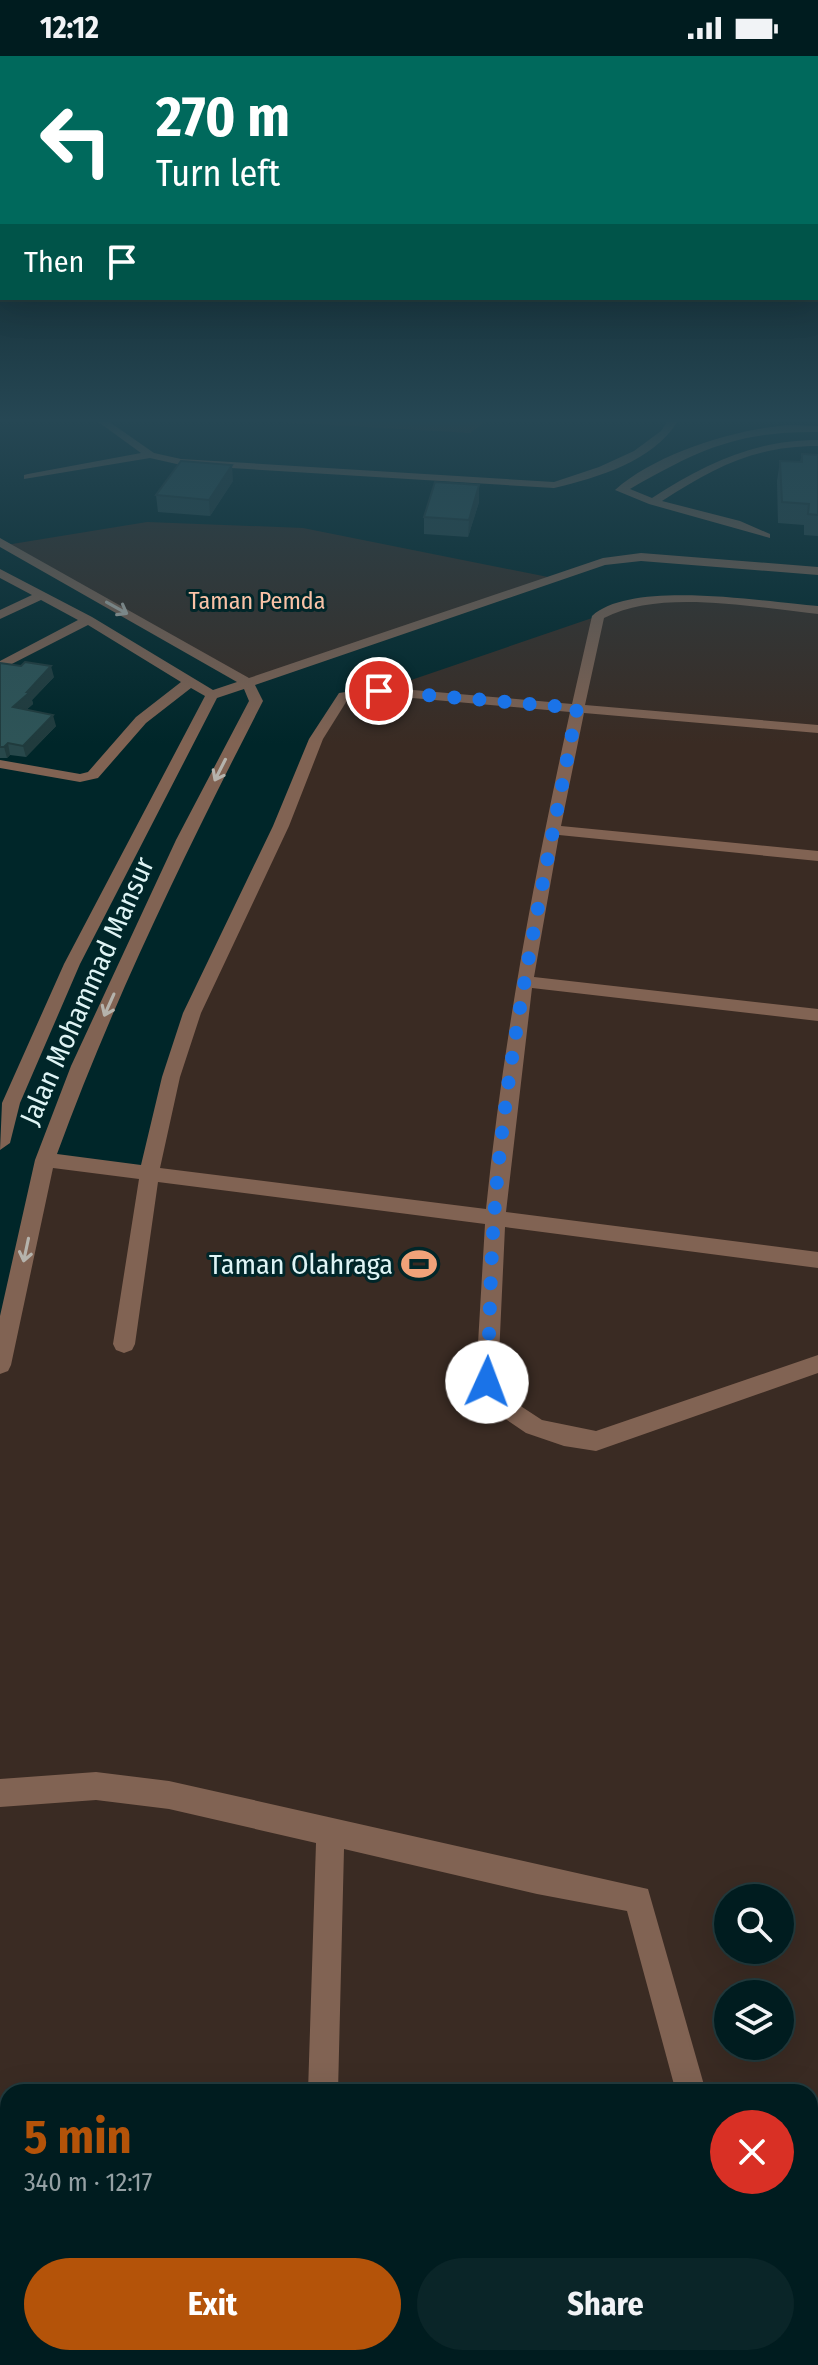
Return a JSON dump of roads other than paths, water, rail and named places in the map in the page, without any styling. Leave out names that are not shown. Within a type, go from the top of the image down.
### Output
[{"type":"street","points":[[749,529],[766,536]]},
{"type":"street","points":[[0,542],[248,683]]},
{"type":"street","points":[[0,573],[88,620],[212,695],[603,562],[641,557],[818,571]]},
{"type":"street","points":[[0,615],[41,595]]},
{"type":"street","points":[[818,610],[667,599],[609,606],[598,616],[577,708],[525,982],[494,1218],[487,1382],[514,1417],[561,1438],[596,1441],[818,1364]]},
{"type":"street","points":[[0,666],[88,620]]},
{"type":"street","points":[[0,764],[89,777],[141,720],[191,682]]},
{"type":"street","name":"Jalan Mohammad Mansur","points":[[0,1365],[45,1160],[80,1066],[152,909],[256,701],[248,683]]},
{"type":"street","points":[[124,1344],[167,1090],[182,1039],[207,978],[336,704],[344,696],[355,692],[379,691],[818,729]]},
{"type":"street","name":"Jalan Mohammad Mansur","points":[[0,1143],[11,1103],[72,964],[212,695]]},
{"type":"street","points":[[554,830],[818,856]]},
{"type":"street","points":[[525,982],[818,1015]]},
{"type":"street","points":[[45,1160],[818,1260]]},
{"type":"street","points":[[0,1793],[96,1786],[169,1795],[537,1880],[638,1899],[689,2084]]},
{"type":"street","points":[[323,2084],[330,1833]]},
{"type":"place","name":"Taman Olahraga","points":[[419,1264]]},
{"type":"park label","name":"Taman Pemda","points":[[257,601]]}]
